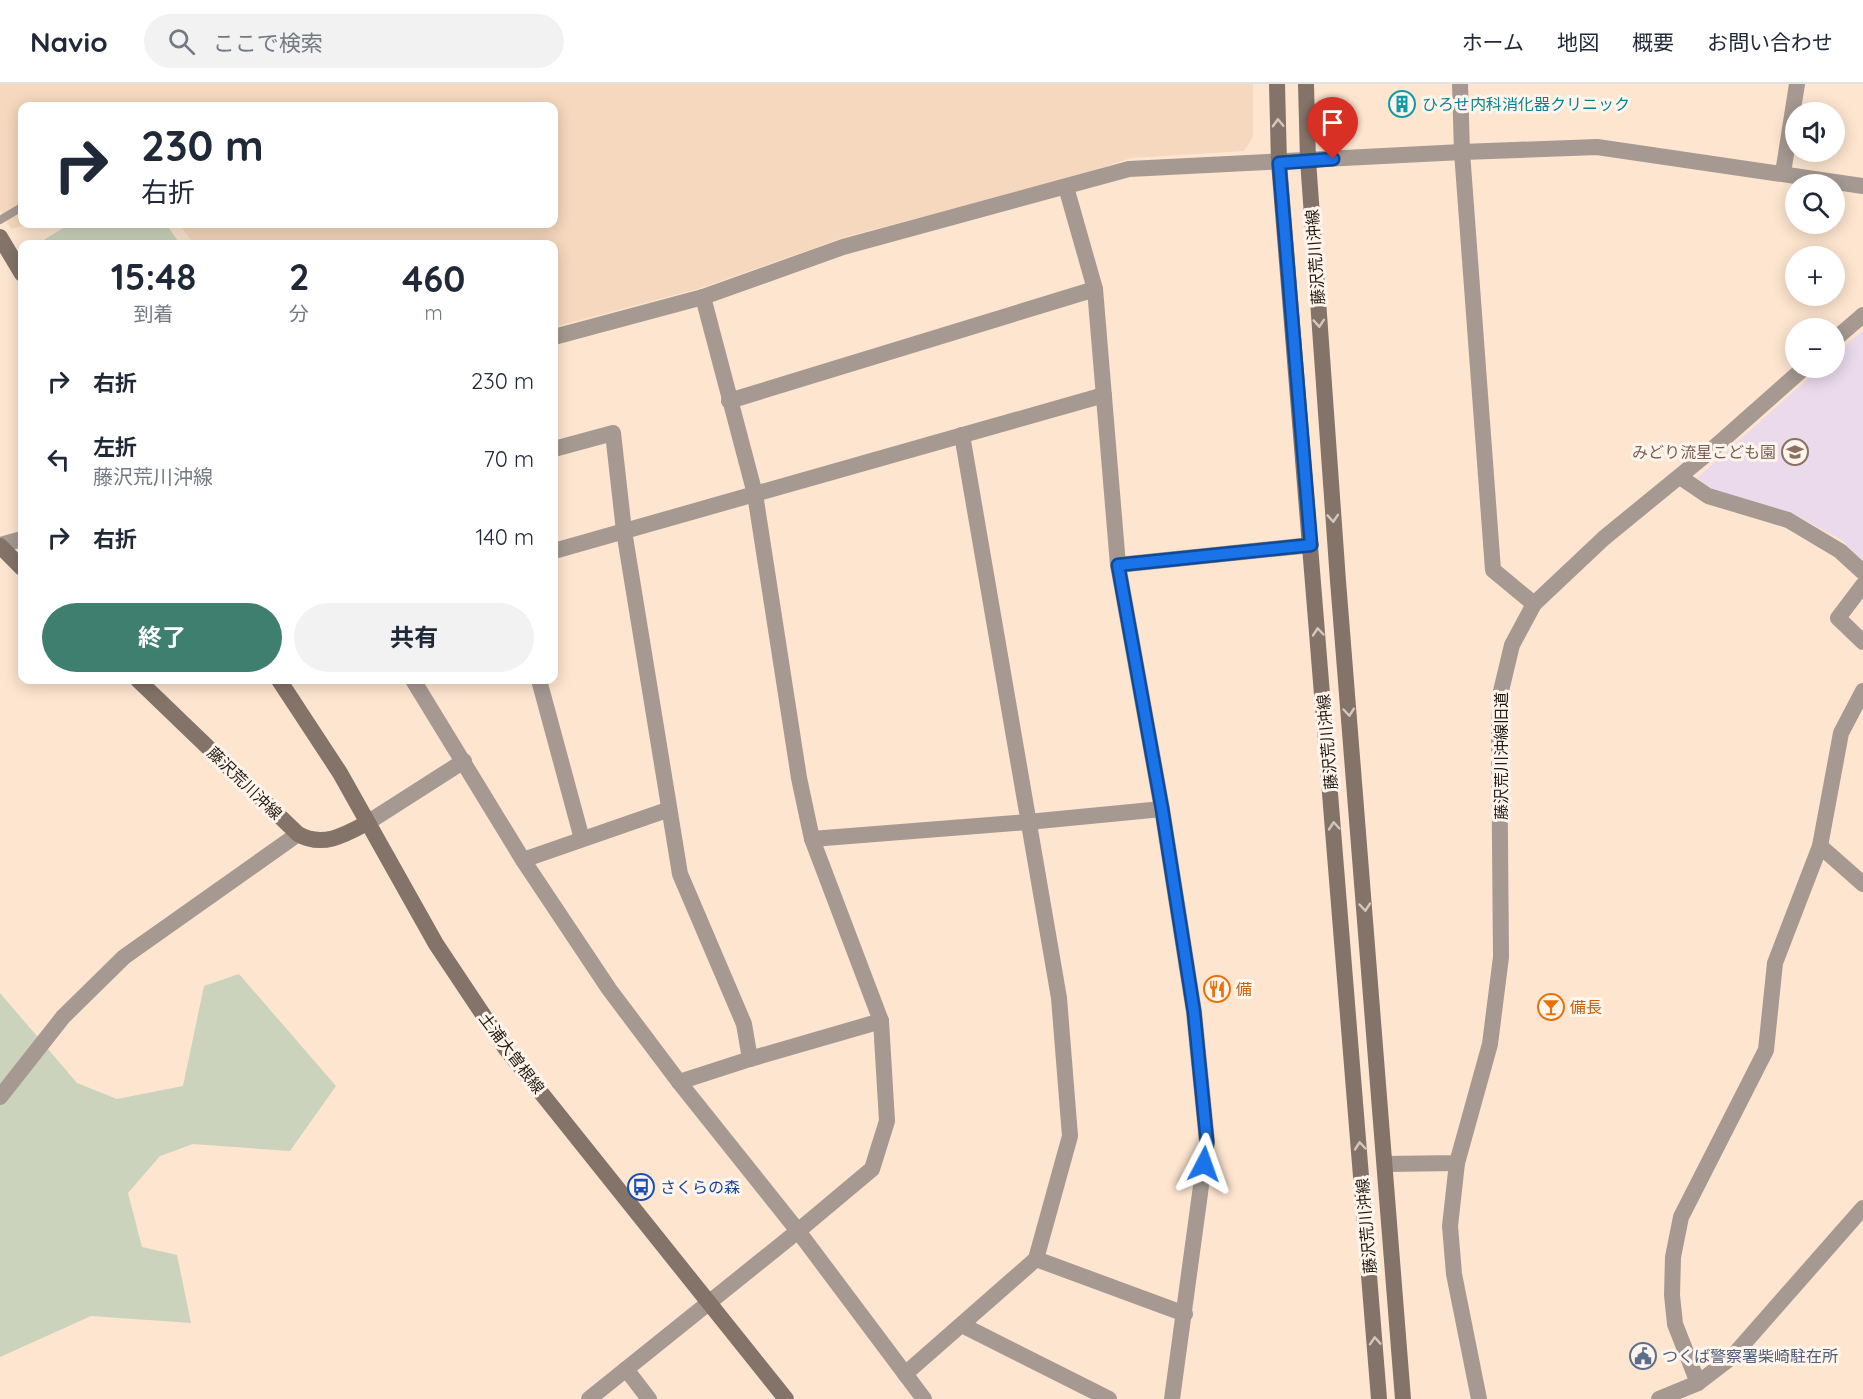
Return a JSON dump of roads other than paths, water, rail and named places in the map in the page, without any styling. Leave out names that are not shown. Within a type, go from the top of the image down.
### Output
[{"type":"main road","name":"藤沢荒川沖線","points":[[1277,84],[1279,163],[1379,1399]]},
{"type":"main road","name":"藤沢荒川沖線","points":[[1306,84],[1308,160],[1339,593],[1403,1399]]},
{"type":"main road","points":[[0,237],[18,267]]},
{"type":"main road","points":[[0,545],[18,564]]},
{"type":"main road","name":"藤沢荒川沖線","points":[[142,684],[298,834]]},
{"type":"main road","name":"土浦大曽根線","points":[[282,684],[340,773],[436,944],[501,1041],[786,1399]]},
{"type":"main road","points":[[298,834],[318,841],[330,839],[367,823]]},
{"type":"street","points":[[1460,84],[1462,152],[1493,570],[1534,604]]},
{"type":"street","points":[[1783,173],[1797,84]]},
{"type":"street","points":[[558,336],[703,297],[843,247],[1129,169],[1598,147],[1863,186]]},
{"type":"street","points":[[1066,187],[1095,289],[1118,565],[1162,809],[1194,1012],[1207,1142],[1172,1399]]},
{"type":"street","points":[[729,401],[1095,289]]},
{"type":"street","points":[[589,1399],[872,1169],[887,1122],[881,1021],[812,839],[797,766],[755,494],[703,297]]},
{"type":"street","points":[[1845,331],[1863,315]]},
{"type":"street","name":"藤沢荒川沖線旧道","points":[[1479,1399],[1454,1274],[1450,1226],[1456,1162],[1490,1044],[1502,957],[1500,691],[1512,645],[1534,604],[1604,538],[1680,477],[1793,378]]},
{"type":"street","points":[[558,550],[1104,395]]},
{"type":"street","points":[[558,448],[613,433],[624,531],[680,874],[744,1024],[750,1059]]},
{"type":"street","points":[[905,1374],[1036,1258],[1070,1136],[1059,998],[962,435]]},
{"type":"street","points":[[1680,477],[1708,496],[1788,520],[1840,551],[1863,572]]},
{"type":"street","points":[[0,545],[18,540]]},
{"type":"street","points":[[1118,565],[1311,545]]},
{"type":"street","points":[[1863,585],[1838,618],[1863,642]]},
{"type":"street","points":[[416,684],[523,860],[609,989],[680,1083],[798,1231],[924,1399]]},
{"type":"street","points":[[540,684],[582,839]]},
{"type":"street","points":[[1698,1383],[1675,1324],[1673,1305],[1672,1257],[1681,1217],[1766,1050],[1775,963],[1820,846],[1841,733],[1863,691]]},
{"type":"street","points":[[367,823],[464,761]]},
{"type":"street","points":[[812,839],[1162,809]]},
{"type":"street","points":[[523,860],[668,810]]},
{"type":"street","points":[[0,1097],[63,1017],[124,957],[298,834]]},
{"type":"street","points":[[1820,846],[1863,884]]},
{"type":"street","points":[[680,1083],[750,1059],[881,1021]]},
{"type":"street","points":[[1386,1164],[1456,1162]]},
{"type":"street","points":[[1659,1399],[1698,1383],[1732,1357],[1863,1208]]},
{"type":"street","points":[[1036,1258],[1185,1314]]},
{"type":"street","points":[[962,1325],[1109,1399]]},
{"type":"street","points":[[626,1369],[649,1399]]},
{"type":"lane","points":[[0,220],[18,209]]},
{"type":"place","name":"ひろせ内科消化器クリニック","points":[[1402,104]]},
{"type":"place","name":"みどり流星こども園","points":[[1795,452]]},
{"type":"place","name":"備","points":[[1217,989]]},
{"type":"place","name":"備長","points":[[1551,1007]]},
{"type":"place","name":"さくらの森","points":[[641,1187]]},
{"type":"place","name":"つくば警察署柴崎駐在所","points":[[1643,1356]]}]
